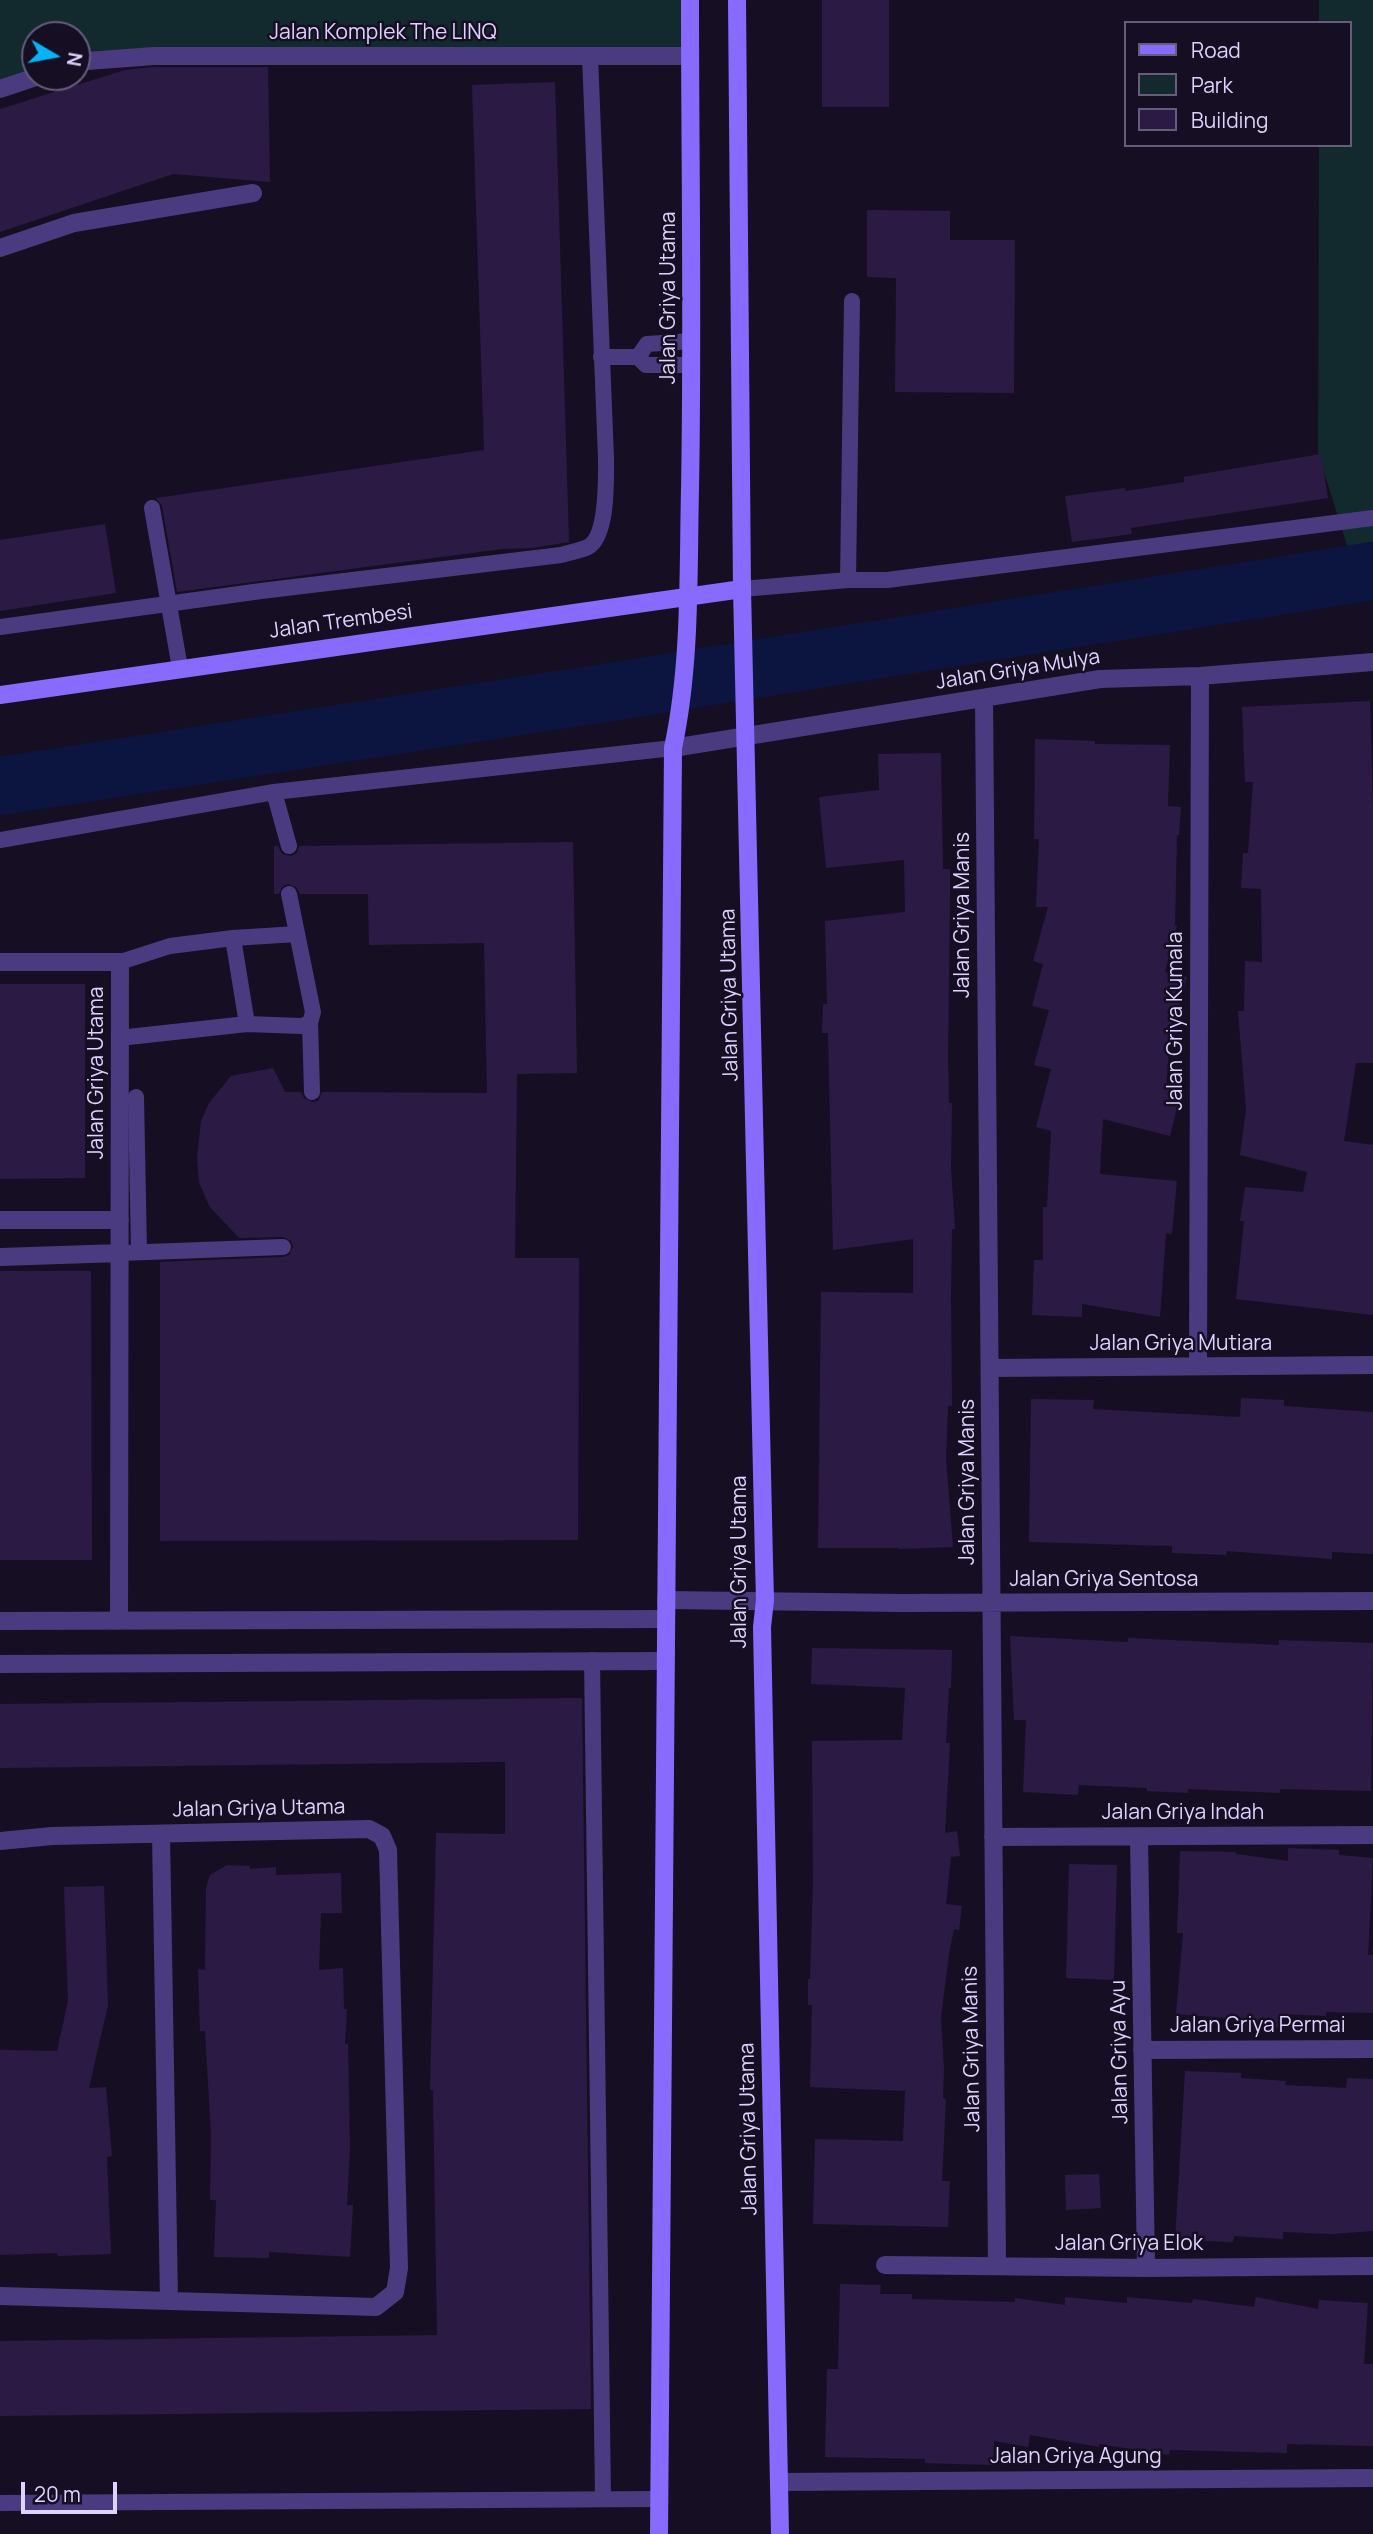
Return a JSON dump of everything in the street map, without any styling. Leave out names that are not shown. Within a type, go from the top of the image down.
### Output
[{"type":"main road","name":"Jalan Griya Utama","points":[[659,2534],[673,748],[688,614],[692,365],[691,0]]},
{"type":"main road","name":"Jalan Griya Utama","points":[[737,0],[742,595],[765,1600],[762,1641],[779,2527]]},
{"type":"main road","points":[[688,595],[742,595]]},
{"type":"main road","name":"Jalan Trembesi","points":[[0,695],[688,595]]},
{"type":"street","name":"Jalan Komplek The LINQ","points":[[91,61],[154,56],[690,56]]},
{"type":"street","points":[[0,89],[21,82]]},
{"type":"street","points":[[0,248],[74,223],[253,193]]},
{"type":"street","name":"Jalan Griya Mulya","points":[[673,748],[1100,679],[1200,676],[1373,662]]},
{"type":"street","name":"Jalan Griya Kumala","points":[[1198,1367],[1200,676]]},
{"type":"street","name":"Jalan Griya Manis","points":[[984,698],[997,2266]]},
{"type":"street","name":"Jalan Griya Utama","points":[[0,962],[120,962],[118,1621]]},
{"type":"street","points":[[0,1220],[120,1220]]},
{"type":"street","points":[[0,1257],[120,1253]]},
{"type":"street","name":"Jalan Griya Mutiara","points":[[990,1368],[1373,1365]]},
{"type":"street","name":"Jalan Griya Sentosa","points":[[666,1600],[992,1603],[1373,1601]]},
{"type":"street","points":[[0,1621],[666,1619]]},
{"type":"street","points":[[0,1664],[664,1661]]},
{"type":"street","name":"Jalan Griya Utama","points":[[0,1841],[51,1836],[369,1829],[382,1836],[387,1844],[399,2268],[395,2292],[376,2307],[0,2296]]},
{"type":"street","name":"Jalan Griya Utama","points":[[161,1835],[169,2301]]},
{"type":"street","name":"Jalan Griya Indah","points":[[993,1837],[1373,1835]]},
{"type":"street","name":"Jalan Griya Ayu","points":[[1139,1836],[1146,2268]]},
{"type":"street","name":"Jalan Griya Permai","points":[[1142,2050],[1373,2049]]},
{"type":"street","name":"Jalan Griya Elok","points":[[885,2265],[1146,2268],[1373,2266]]},
{"type":"street","name":"Jalan Griya Agung","points":[[779,2482],[1373,2478]]},
{"type":"lane","points":[[0,627],[561,555],[590,546],[599,535],[605,494],[606,426],[590,56]]},
{"type":"lane","points":[[848,580],[852,301]]},
{"type":"lane","points":[[638,357],[646,344],[692,341]]},
{"type":"lane","points":[[601,357],[638,357],[646,365],[692,365]]},
{"type":"lane","points":[[152,508],[180,668]]},
{"type":"lane","points":[[742,595],[848,580],[887,580],[1373,517]]},
{"type":"lane","points":[[0,840],[274,792],[673,748]]},
{"type":"lane","points":[[274,792],[289,846]]},
{"type":"lane","points":[[289,894],[313,1012],[310,1023],[312,1092]]},
{"type":"lane","points":[[120,962],[170,946],[297,934]]},
{"type":"lane","points":[[233,938],[247,1024]]},
{"type":"lane","points":[[120,1038],[247,1024],[301,1026],[310,1023]]},
{"type":"lane","points":[[136,1097],[139,1252]]},
{"type":"lane","points":[[120,1253],[283,1247]]},
{"type":"lane","points":[[592,1660],[603,2498]]},
{"type":"lane","points":[[0,2502],[659,2499]]},
{"type":"green space","points":[[0,0],[690,0],[690,56],[91,64],[91,21],[21,21],[21,82],[0,89]]},
{"type":"green space","points":[[1319,0],[1373,0],[1373,558],[1352,561],[1318,453],[1319,147],[1352,147],[1352,21],[1319,21]]},
{"type":"building","points":[[822,0],[889,0],[889,107],[822,107]]},
{"type":"building","points":[[154,67],[268,67],[270,182],[173,174],[0,232],[0,109],[58,91],[91,91],[91,81],[125,70]]},
{"type":"building","points":[[555,82],[569,542],[177,592],[162,506],[156,498],[484,450],[472,85]]},
{"type":"building","points":[[867,210],[950,211],[950,240],[1015,240],[1014,393],[895,392],[896,278],[867,277]]},
{"type":"building","points":[[1321,454],[1328,498],[1131,528],[1132,534],[1072,542],[1065,496],[1125,488],[1126,491],[1184,482],[1184,477]]},
{"type":"building","points":[[105,524],[116,593],[0,611],[0,540]]},
{"type":"building","points":[[1370,701],[1373,1063],[1356,1063],[1344,1141],[1373,1145],[1373,1315],[1236,1299],[1244,1221],[1240,1221],[1245,1187],[1303,1192],[1307,1172],[1240,1155],[1246,1110],[1238,1011],[1244,1011],[1245,961],[1262,962],[1261,889],[1241,888],[1243,853],[1248,853],[1253,782],[1245,782],[1242,707]]},
{"type":"building","points":[[1035,739],[1095,741],[1095,744],[1170,745],[1168,806],[1181,807],[1177,835],[1177,926],[1165,972],[1187,977],[1170,1039],[1166,1088],[1181,1092],[1170,1136],[1103,1119],[1100,1174],[1177,1181],[1172,1234],[1166,1233],[1160,1317],[1082,1304],[1082,1317],[1032,1315],[1034,1260],[1043,1260],[1043,1207],[1047,1207],[1051,1131],[1036,1127],[1051,1069],[1034,1065],[1049,1010],[1032,1006],[1043,964],[1033,961],[1048,907],[1036,907],[1039,839],[1034,839]]},
{"type":"building","points":[[941,753],[943,869],[950,869],[948,1058],[949,1103],[952,1103],[951,1168],[955,1229],[952,1229],[952,1406],[948,1406],[946,1458],[953,1547],[818,1548],[821,1292],[913,1293],[913,1239],[833,1250],[828,1033],[822,1033],[823,1004],[827,1004],[825,921],[905,912],[904,860],[826,868],[819,797],[879,790],[878,754]]},
{"type":"building","points":[[573,842],[577,1073],[517,1074],[515,1258],[579,1258],[578,1540],[160,1541],[160,1262],[283,1257],[289,1255],[293,1247],[291,1241],[283,1237],[239,1238],[209,1206],[199,1182],[197,1157],[201,1121],[209,1103],[231,1076],[273,1068],[285,1092],[301,1092],[304,1098],[312,1102],[318,1101],[322,1092],[487,1093],[484,943],[369,945],[368,894],[300,894],[296,887],[288,884],[282,887],[279,894],[274,894],[274,846],[278,846],[282,854],[291,856],[297,853],[299,846]]},
{"type":"building","points":[[0,984],[85,984],[85,1178],[0,1179]]},
{"type":"building","points":[[0,1271],[91,1271],[92,1560],[0,1560]]},
{"type":"building","points":[[1241,1398],[1284,1400],[1284,1406],[1373,1412],[1373,1554],[1332,1552],[1332,1559],[1227,1551],[1226,1555],[1172,1553],[1172,1546],[1029,1542],[1031,1399],[1094,1400],[1093,1409],[1240,1417]]},
{"type":"building","points":[[1010,1636],[1279,1645],[1279,1640],[1373,1643],[1371,1791],[1280,1789],[1280,1793],[1188,1789],[1188,1793],[1079,1785],[1078,1795],[1023,1792],[1026,1720],[1014,1720]]},
{"type":"building","points":[[812,1648],[952,1650],[946,1743],[950,1743],[945,1833],[957,1831],[960,1856],[951,1857],[946,1904],[962,1906],[959,1930],[954,1929],[949,1954],[941,2017],[943,2098],[946,2099],[942,2181],[950,2181],[948,2227],[813,2224],[815,2139],[903,2141],[905,2091],[810,2087],[812,2005],[808,2005],[808,1979],[813,1882],[812,1741],[902,1740],[905,1688],[811,1684]]},
{"type":"building","points":[[582,1698],[591,2409],[0,2416],[0,2341],[437,2335],[433,2090],[430,2090],[436,1833],[505,1834],[505,1762],[0,1768],[0,1704]]},
{"type":"building","points":[[1288,1848],[1339,1850],[1339,1855],[1373,1858],[1368,1955],[1373,1955],[1373,2013],[1326,2012],[1326,2016],[1283,2014],[1282,2028],[1238,2025],[1238,2019],[1176,2014],[1183,1933],[1177,1933],[1180,1851],[1236,1852],[1288,1861]]},
{"type":"building","points":[[1069,1864],[1117,1865],[1114,1980],[1066,1978]]},
{"type":"building","points":[[227,1865],[250,1866],[250,1869],[276,1867],[276,1875],[341,1873],[342,1913],[321,1913],[319,1970],[343,1968],[344,2009],[347,2009],[345,2044],[348,2044],[350,2149],[347,2205],[353,2205],[350,2257],[269,2252],[269,2258],[214,2257],[216,2200],[210,2200],[211,2134],[205,2031],[200,2031],[198,1969],[205,1970],[206,1888],[210,1875]]},
{"type":"building","points":[[104,1886],[108,2005],[89,2088],[106,2087],[112,2156],[107,2157],[111,2254],[0,2255],[0,2050],[57,2051],[68,2001],[64,1887]]},
{"type":"building","points":[[1185,2071],[1241,2073],[1241,2078],[1286,2081],[1285,2085],[1346,2088],[1347,2078],[1373,2079],[1373,2231],[1330,2234],[1283,2232],[1283,2239],[1234,2236],[1233,2242],[1175,2240]]},
{"type":"building","points":[[1099,2174],[1101,2208],[1066,2210],[1065,2175]]},
{"type":"building","points":[[840,2284],[881,2285],[880,2294],[912,2294],[912,2299],[1015,2302],[1015,2298],[1065,2305],[1065,2297],[1127,2303],[1127,2297],[1192,2303],[1193,2299],[1254,2307],[1256,2297],[1318,2309],[1319,2300],[1368,2303],[1364,2364],[1373,2364],[1373,2446],[1287,2444],[1287,2453],[1170,2450],[1169,2455],[1030,2435],[1028,2447],[994,2441],[993,2465],[925,2463],[925,2459],[825,2457],[827,2369],[838,2369]]},
{"type":"waterway","points":[[0,786],[1373,571]]}]
